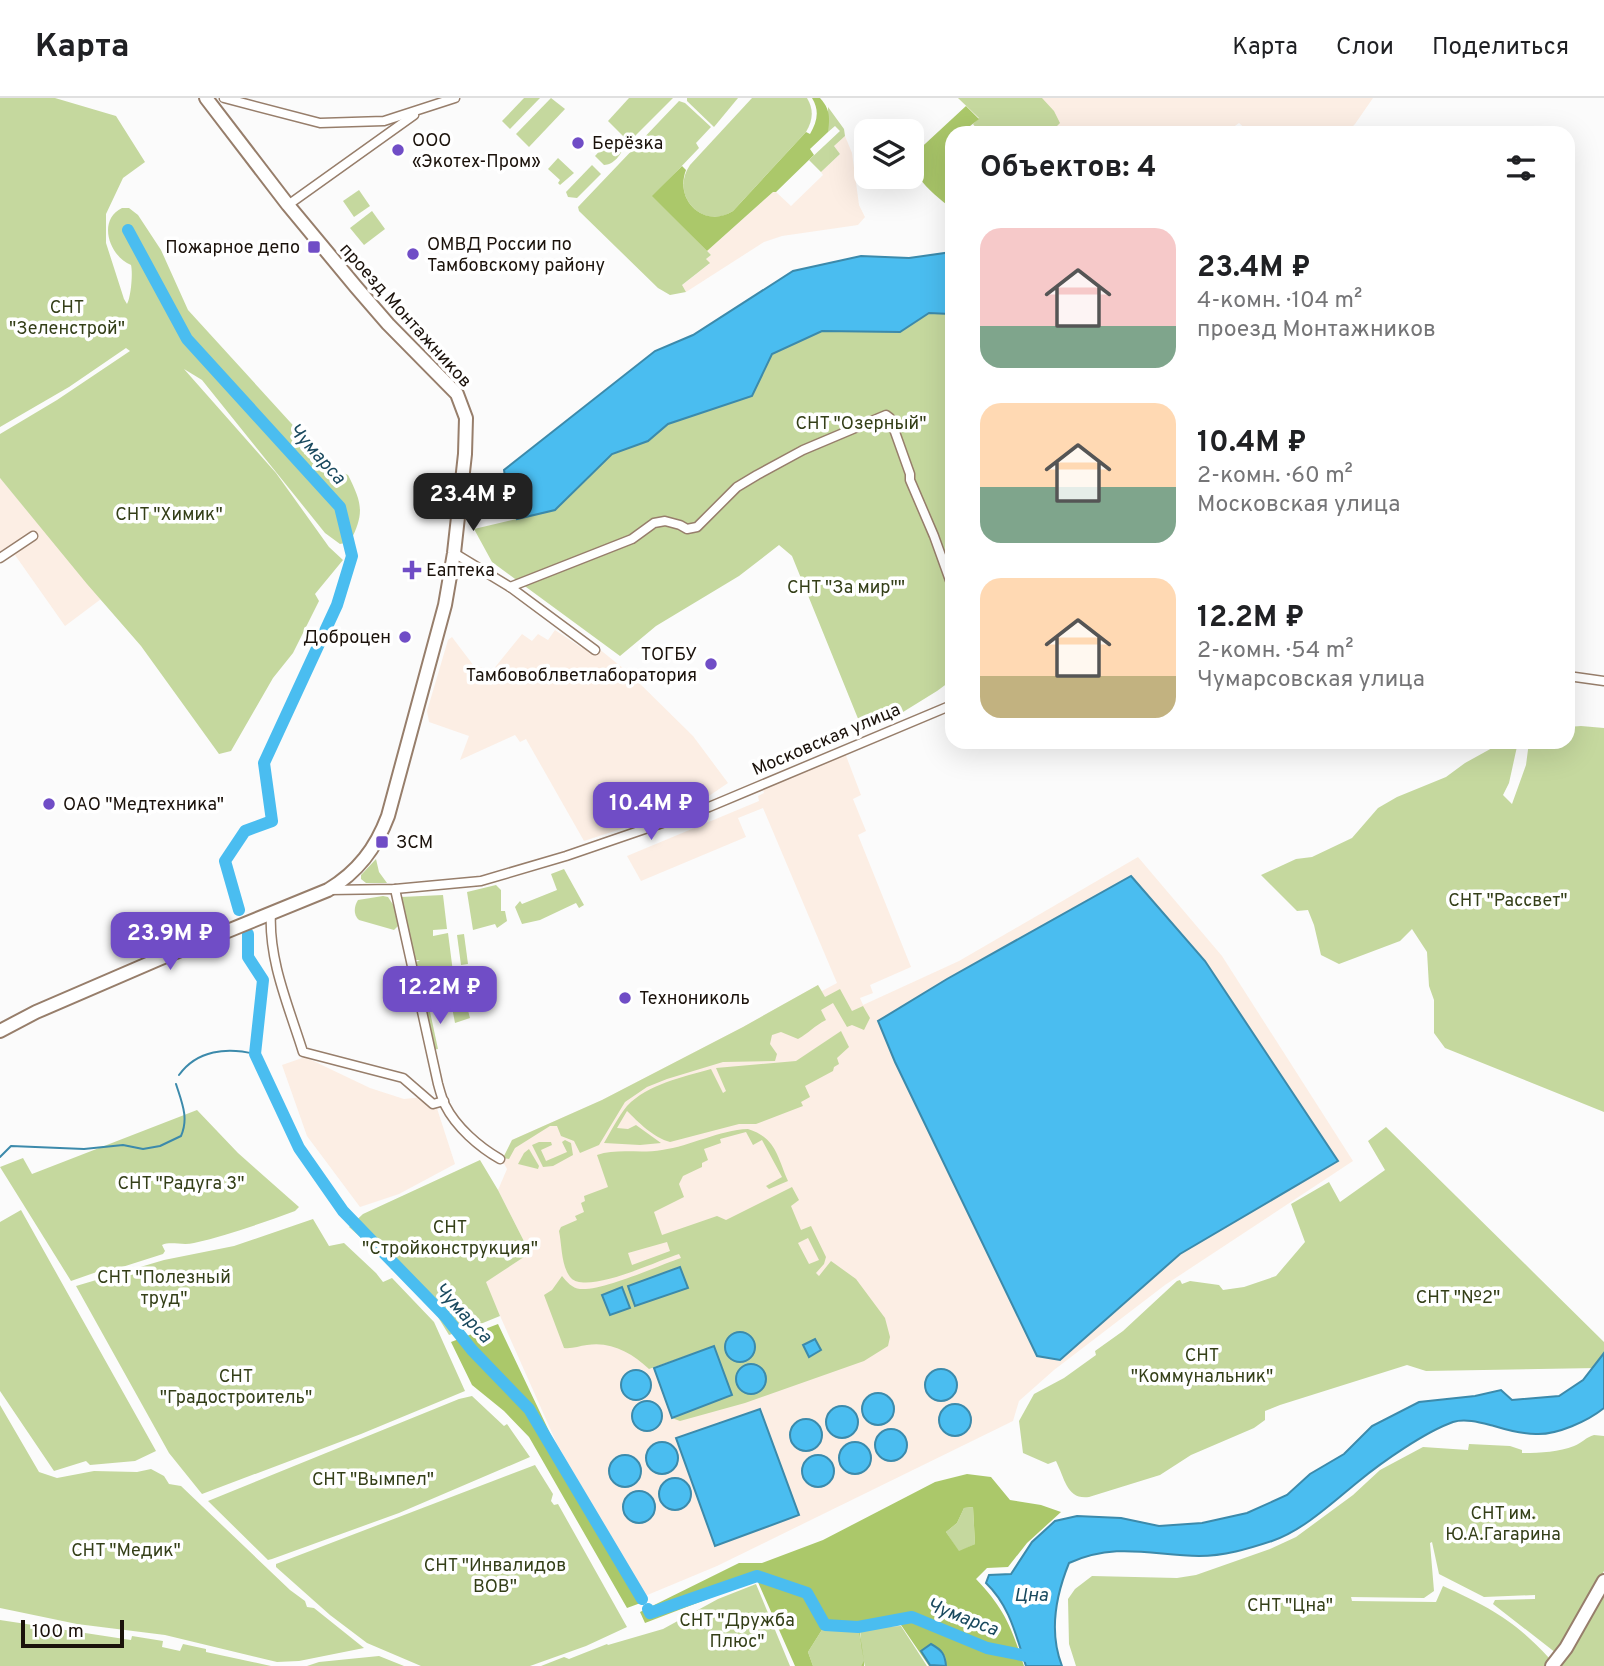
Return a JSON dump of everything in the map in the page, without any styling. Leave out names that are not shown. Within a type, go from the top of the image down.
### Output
[{"type":"main road","name":"проезд Монтажников","points":[[206,98],[288,205],[388,324],[457,394],[466,418],[465,454],[454,554],[445,605],[385,825],[358,869],[328,890]]},
{"type":"main road","name":"Московская улица","points":[[0,1031],[36,1012],[328,890]]},
{"type":"main road","points":[[1552,1666],[1566,1648],[1604,1581]]},
{"type":"street","points":[[224,98],[320,123],[384,121],[455,98]]},
{"type":"street","points":[[288,205],[422,110],[432,98]]},
{"type":"street","points":[[510,587],[632,539],[654,523],[665,521],[687,529],[696,527],[737,487],[757,475],[803,450],[886,415],[890,418],[910,480],[945,567]]},
{"type":"street","points":[[0,558],[33,536]]},
{"type":"street","points":[[454,554],[510,587],[595,650]]},
{"type":"street","points":[[1575,677],[1604,681]]},
{"type":"street","name":"Московская улица","points":[[328,890],[481,881],[566,856],[709,807],[945,708]]},
{"type":"street","points":[[396,888],[438,1084],[444,1101],[467,1134],[487,1152],[500,1159]]},
{"type":"street","points":[[271,912],[272,936],[282,992],[303,1052],[403,1079],[433,1104],[444,1101]]},
{"type":"shaded area","points":[[958,98],[1373,98],[1353,126],[1242,126],[1239,123],[1235,126],[975,126],[973,124],[979,118]]},
{"type":"shaded area","points":[[845,136],[852,153],[854,189],[857,189],[859,205],[865,217],[858,225],[782,236],[764,242],[686,292],[681,286],[709,264],[706,259],[711,255],[707,251],[773,192],[791,206],[840,154],[834,146]]},
{"type":"shaded area","points":[[0,478],[101,599],[65,626],[15,555],[0,563]]},
{"type":"shaded area","points":[[555,630],[582,648],[588,640],[629,673],[693,736],[728,783],[697,804],[584,841],[526,739],[520,742],[515,735],[460,760],[469,736],[429,722],[427,711],[448,640],[452,637],[477,670],[481,667],[488,676],[522,634],[532,641],[538,634],[548,640]]},
{"type":"shaded area","points":[[845,753],[861,795],[853,799],[866,831],[858,835],[911,967],[870,985],[873,993],[860,998],[863,1005],[959,961],[1138,857],[1222,956],[1353,1161],[1165,1285],[1054,1370],[1019,1401],[1013,1421],[717,1566],[645,1596],[557,1444],[485,1282],[530,1253],[498,1190],[507,1169],[502,1160],[512,1140],[602,1100],[818,985],[822,991],[837,983],[763,808],[738,818],[746,837],[641,881],[627,856],[759,801],[758,796],[764,793],[763,790]]},
{"type":"shaded area","points":[[305,1057],[370,1088],[404,1099],[433,1096],[455,1164],[399,1194],[360,1207],[307,1136],[282,1065]]},
{"type":"green space","points":[[0,98],[55,98],[116,116],[145,162],[123,178],[106,214],[106,243],[127,304],[130,296],[131,265],[117,254],[109,238],[108,229],[114,214],[122,208],[129,208],[138,215],[161,250],[188,310],[332,468],[348,475],[359,501],[360,515],[350,542],[340,544],[325,533],[202,380],[184,369],[276,473],[329,547],[343,560],[315,594],[319,601],[293,653],[273,678],[231,751],[219,754],[141,646],[0,478],[0,434],[130,351],[126,348],[69,387],[0,427]]},
{"type":"green space","points":[[524,98],[540,98],[510,129],[502,121]]},
{"type":"green space","points":[[551,98],[565,109],[529,147],[516,134]]},
{"type":"green space","points":[[629,98],[673,98],[629,142],[608,121]]},
{"type":"green space","points":[[687,98],[738,98],[714,127]]},
{"type":"green space","points":[[752,98],[807,98],[812,111],[808,128],[733,211],[722,216],[701,213],[692,207],[686,198],[685,176],[690,165]]},
{"type":"green space","points":[[812,98],[820,98],[826,106],[829,118],[828,132],[810,149],[814,155],[776,192],[707,251],[652,196],[682,166],[686,170],[684,192],[694,209],[712,217],[733,211],[806,132],[810,134],[817,116]]},
{"type":"green space","points":[[958,98],[1042,98],[1054,111],[1060,123],[1057,126],[975,126],[973,124],[979,118]]},
{"type":"green space","points":[[679,101],[685,103],[711,127],[696,143],[699,148],[653,196],[711,255],[706,259],[710,263],[682,285],[686,292],[670,295],[658,288],[578,207]]},
{"type":"green space","points":[[966,106],[979,119],[970,126],[945,126],[945,203],[924,183],[924,145]]},
{"type":"green space","points":[[828,107],[844,129],[845,136],[834,146],[840,154],[821,172],[809,160],[840,131],[835,126],[828,132]]},
{"type":"green space","points":[[613,136],[623,148],[614,161],[604,165],[595,156]]},
{"type":"green space","points":[[558,158],[574,173],[560,185],[560,180],[548,169]]},
{"type":"green space","points":[[592,165],[601,174],[577,198],[568,197],[566,192]]},
{"type":"green space","points":[[359,190],[370,206],[354,217],[343,201]]},
{"type":"green space","points":[[372,211],[385,229],[364,245],[350,228]]},
{"type":"green space","points":[[929,313],[945,313],[945,685],[895,717],[861,726],[792,556],[779,545],[739,576],[656,626],[620,656],[492,562],[474,529],[555,510],[612,454],[648,441],[668,424],[751,396],[772,354],[822,331],[900,332]]},
{"type":"green space","name":"СНТ \"Рассвет\"","points":[[1575,726],[1604,728],[1604,1112],[1445,1048],[1434,1033],[1434,1000],[1429,986],[1427,952],[1412,929],[1400,941],[1339,964],[1321,955],[1308,910],[1297,911],[1261,875],[1296,859],[1312,857],[1352,838],[1378,808],[1397,797],[1446,777],[1490,749],[1516,749],[1509,783],[1503,795],[1512,804],[1526,765],[1528,749],[1575,749]]},
{"type":"green space","points":[[376,859],[379,872],[387,883],[366,883],[361,879],[361,875]]},
{"type":"green space","points":[[564,869],[584,905],[579,908],[576,903],[540,920],[522,924],[515,907],[520,901],[522,904],[557,890],[551,874]]},
{"type":"green space","points":[[496,885],[501,890],[501,911],[505,911],[507,921],[497,928],[495,924],[473,930],[467,892]]},
{"type":"green space","points":[[443,895],[447,929],[433,930],[433,936],[448,933],[453,972],[435,974],[435,977],[423,979],[438,1049],[433,1050],[416,962],[420,960],[415,960],[401,897]]},
{"type":"green space","points":[[388,897],[394,906],[398,926],[394,930],[359,920],[356,916],[358,900]]},
{"type":"green space","points":[[464,934],[468,964],[461,965],[457,935]]},
{"type":"green space","points":[[818,985],[825,997],[840,989],[852,1011],[863,1006],[870,1018],[864,1030],[852,1025],[847,1027],[833,1003],[821,1010],[826,1020],[798,1039],[781,1032],[772,1035],[770,1044],[777,1054],[775,1061],[723,1062],[647,1087],[625,1102],[599,1145],[580,1153],[574,1141],[561,1136],[557,1126],[550,1126],[515,1148],[509,1159],[503,1158],[512,1140],[602,1100]]},
{"type":"green space","points":[[464,995],[470,1018],[455,1023],[450,997]]},
{"type":"green space","points":[[841,1031],[849,1047],[837,1058],[839,1064],[833,1071],[805,1086],[810,1097],[801,1102],[803,1106],[756,1124],[739,1124],[670,1142],[652,1133],[627,1111],[617,1128],[628,1129],[636,1125],[661,1143],[604,1143],[627,1106],[635,1098],[655,1087],[711,1069],[723,1093],[726,1091],[716,1068],[796,1061]]},
{"type":"green space","name":"СНТ \"Радуга 3\"","points":[[197,1110],[238,1153],[299,1207],[295,1211],[220,1236],[190,1244],[162,1245],[165,1251],[163,1254],[116,1269],[111,1267],[71,1281],[0,1167],[23,1158],[32,1174]]},
{"type":"green space","name":"СНТ \"Коммунальник\"","points":[[1386,1127],[1604,1342],[1604,1354],[1597,1368],[1426,1371],[1407,1365],[1265,1411],[1265,1420],[1254,1428],[1191,1455],[1160,1475],[1089,1497],[1071,1492],[1056,1461],[1048,1464],[1023,1453],[1019,1421],[1034,1394],[1064,1378],[1096,1355],[1095,1351],[1123,1331],[1177,1281],[1180,1280],[1182,1284],[1190,1281],[1219,1285],[1223,1290],[1244,1287],[1276,1276],[1305,1242],[1291,1204],[1329,1182],[1340,1202],[1385,1170],[1368,1141]]},
{"type":"green space","points":[[748,1129],[765,1137],[778,1156],[788,1181],[769,1189],[766,1186],[782,1177],[762,1140],[753,1145],[746,1132],[720,1139],[721,1143],[704,1149],[708,1160],[702,1163],[702,1167],[683,1176],[679,1184],[684,1197],[654,1212],[662,1235],[717,1216],[726,1220],[792,1187],[799,1200],[791,1206],[801,1230],[811,1226],[826,1257],[816,1273],[819,1276],[831,1261],[856,1279],[885,1318],[890,1337],[888,1346],[864,1361],[745,1403],[680,1421],[672,1418],[732,1395],[714,1346],[649,1369],[628,1353],[613,1347],[596,1344],[564,1348],[544,1295],[552,1290],[562,1276],[575,1287],[590,1289],[681,1258],[679,1254],[624,1275],[592,1282],[579,1282],[571,1278],[564,1262],[559,1231],[561,1227],[577,1220],[575,1216],[584,1212],[581,1203],[585,1201],[584,1196],[608,1187],[597,1155],[662,1150]],"holes":[[[808,1238],[819,1260],[809,1264],[798,1243]],[[667,1242],[670,1251],[632,1265],[628,1253]]]},
{"type":"green space","points":[[565,1140],[571,1143],[573,1155],[553,1166],[543,1167],[532,1145],[551,1142],[552,1145],[541,1150],[546,1161],[567,1152],[562,1142]]},
{"type":"green space","points":[[529,1149],[539,1166],[538,1169],[518,1164]]},
{"type":"green space","name":"СНТ \"Стройконструкция\"","points":[[480,1160],[530,1253],[486,1282],[500,1316],[449,1335],[430,1304],[405,1277],[349,1227],[363,1214]]},
{"type":"green space","points":[[21,1210],[156,1451],[135,1461],[90,1465],[86,1461],[54,1471],[0,1391],[0,1222]]},
{"type":"green space","name":"СНТ \"Градостроитель\"","points":[[313,1219],[329,1246],[344,1243],[383,1282],[392,1278],[434,1322],[465,1391],[361,1434],[202,1494],[169,1453],[76,1286],[164,1260],[234,1246]]},
{"type":"green space","points":[[498,1324],[559,1452],[646,1601],[627,1608],[529,1437],[504,1411],[472,1385],[451,1342]]},
{"type":"green space","name":"СНТ \"Вымпел\"","points":[[472,1396],[504,1426],[507,1424],[530,1457],[399,1513],[268,1560],[208,1501],[459,1399]]},
{"type":"green space","name":"СНТ \"Медик\"","points":[[0,1405],[39,1472],[57,1478],[94,1471],[137,1472],[151,1469],[164,1476],[169,1484],[181,1486],[290,1590],[305,1601],[307,1607],[314,1608],[364,1648],[299,1661],[277,1662],[165,1635],[77,1624],[0,1608]]},
{"type":"green space","points":[[1594,1435],[1604,1436],[1604,1571],[1556,1653],[1493,1604],[1495,1600],[1535,1599],[1535,1595],[1484,1597],[1439,1574],[1432,1542],[1434,1591],[1424,1598],[1351,1597],[1352,1601],[1436,1602],[1443,1586],[1488,1608],[1512,1624],[1549,1658],[1546,1666],[1076,1666],[1069,1644],[1068,1599],[1075,1589],[1092,1576],[1177,1578],[1196,1575],[1270,1549],[1296,1537],[1353,1495],[1380,1470],[1423,1447],[1468,1450],[1469,1444],[1510,1446],[1522,1450],[1522,1453],[1542,1452],[1568,1448]]},
{"type":"green space","name":"СНТ \"Инвалидов ВОВ\"","points":[[535,1465],[553,1494],[551,1501],[554,1505],[558,1504],[627,1627],[586,1646],[530,1666],[421,1666],[367,1643],[330,1615],[276,1567],[276,1564]]},
{"type":"green space","points":[[967,1474],[991,1477],[1010,1500],[1041,1505],[1061,1512],[1027,1543],[1008,1567],[987,1568],[976,1579],[994,1599],[1006,1619],[1024,1666],[946,1666],[945,1656],[931,1645],[921,1651],[930,1665],[943,1666],[929,1666],[901,1625],[859,1628],[864,1661],[858,1628],[825,1625],[808,1652],[813,1666],[795,1666],[757,1580],[645,1623],[640,1612],[739,1563],[762,1563],[823,1540],[935,1482]],"holes":[[[973,1507],[975,1544],[959,1551],[946,1532],[957,1523],[964,1508]]]},
{"type":"green space","points":[[973,1507],[975,1544],[959,1552],[946,1532],[957,1523],[964,1508]]},
{"type":"green space","name":"СНТ \"Дружба Плюс\"","points":[[756,1584],[790,1666],[541,1666],[663,1629],[718,1599]]},
{"type":"green space","points":[[1604,1587],[1604,1666],[1557,1666]]},
{"type":"green space","points":[[0,1620],[131,1640],[132,1636],[163,1641],[162,1647],[180,1651],[183,1644],[206,1649],[206,1652],[271,1666],[0,1666]]},
{"type":"green space","points":[[825,1625],[858,1627],[861,1645],[860,1628],[901,1626],[927,1666],[865,1666],[864,1662],[861,1666],[813,1666],[808,1652]]},
{"type":"green space","points":[[379,1656],[404,1666],[307,1666],[319,1662]]},
{"type":"water","points":[[945,253],[945,314],[929,313],[900,332],[822,331],[772,354],[752,396],[668,424],[648,441],[612,454],[555,510],[517,519],[509,504],[504,470],[655,351],[693,335],[793,271],[861,256],[909,258]]},
{"type":"water","points":[[1131,876],[1205,961],[1338,1161],[1180,1254],[1060,1360],[1037,1356],[895,1062],[878,1021],[947,979]]},
{"type":"water","points":[[680,1267],[688,1288],[635,1306],[628,1286]]},
{"type":"water","points":[[622,1287],[630,1308],[610,1315],[602,1295]]},
{"type":"water","points":[[740,1332],[751,1336],[755,1347],[751,1358],[740,1362],[729,1358],[725,1347],[729,1336]]},
{"type":"water","points":[[815,1339],[821,1350],[809,1357],[803,1345]]},
{"type":"water","points":[[714,1346],[732,1395],[672,1418],[654,1368]]},
{"type":"water","name":"Цна","points":[[1604,1353],[1604,1408],[1572,1426],[1536,1434],[1515,1432],[1474,1421],[1453,1422],[1404,1448],[1368,1473],[1307,1523],[1272,1541],[1218,1555],[1118,1551],[1069,1563],[1058,1601],[1055,1627],[1062,1666],[1026,1666],[1007,1611],[986,1583],[989,1575],[1011,1574],[1032,1542],[1055,1521],[1077,1516],[1121,1518],[1159,1526],[1202,1523],[1247,1513],[1287,1495],[1310,1474],[1344,1454],[1372,1426],[1419,1402],[1475,1396],[1501,1390],[1512,1400],[1559,1396],[1583,1380]]},
{"type":"water","points":[[751,1364],[762,1368],[766,1379],[762,1390],[751,1394],[740,1390],[736,1379],[740,1368]]},
{"type":"water","points":[[941,1369],[953,1373],[957,1385],[953,1397],[941,1401],[929,1397],[925,1385],[929,1373]]},
{"type":"water","points":[[636,1370],[642,1371],[650,1379],[650,1391],[642,1399],[636,1400],[630,1399],[622,1391],[621,1385],[622,1379],[630,1371]]},
{"type":"water","points":[[878,1393],[890,1397],[894,1409],[890,1421],[878,1425],[866,1421],[862,1409],[866,1397]]},
{"type":"water","points":[[647,1401],[653,1402],[661,1410],[661,1422],[653,1430],[647,1431],[641,1430],[633,1422],[632,1416],[633,1410],[641,1402]]},
{"type":"water","points":[[955,1404],[967,1408],[971,1420],[967,1432],[955,1436],[943,1432],[939,1420],[943,1408]]},
{"type":"water","points":[[842,1406],[854,1410],[858,1422],[854,1434],[842,1438],[830,1434],[826,1422],[830,1410]]},
{"type":"water","points":[[760,1409],[799,1515],[715,1546],[676,1438]]},
{"type":"water","points":[[806,1419],[818,1423],[822,1435],[818,1447],[806,1451],[794,1447],[790,1435],[794,1423]]},
{"type":"water","points":[[891,1429],[903,1433],[907,1445],[903,1457],[891,1461],[879,1457],[875,1445],[879,1433]]},
{"type":"water","points":[[662,1442],[674,1446],[678,1458],[674,1470],[662,1474],[650,1470],[646,1458],[650,1446]]},
{"type":"water","points":[[855,1442],[867,1446],[871,1458],[867,1470],[855,1474],[843,1470],[839,1458],[843,1446]]},
{"type":"water","points":[[625,1455],[636,1460],[641,1471],[636,1482],[625,1487],[614,1482],[609,1471],[614,1460]]},
{"type":"water","points":[[818,1455],[830,1459],[834,1471],[830,1483],[818,1487],[806,1483],[802,1471],[806,1459]]},
{"type":"water","points":[[675,1478],[687,1482],[691,1494],[687,1506],[675,1510],[663,1506],[659,1494],[663,1482]]},
{"type":"water","points":[[639,1491],[650,1496],[655,1507],[650,1518],[639,1523],[628,1518],[623,1507],[628,1496]]},
{"type":"water","points":[[931,1644],[942,1653],[946,1666],[930,1665],[921,1651]]},
{"type":"waterway","name":"Чумарса","points":[[128,230],[187,339],[340,507],[352,556],[337,605],[264,763],[272,821],[245,831],[225,861],[239,910]]},
{"type":"waterway","name":"Чумарса","points":[[248,934],[248,957],[263,980],[255,1054],[299,1148],[343,1211],[445,1316],[472,1350],[529,1409],[642,1599]]},
{"type":"waterway","points":[[179,1075],[195,1060],[213,1052],[255,1054]]},
{"type":"waterway","points":[[0,1157],[11,1146],[84,1149],[123,1145],[143,1149],[160,1146],[181,1136],[183,1129],[184,1110],[176,1084]]},
{"type":"waterway","name":"Чумарса","points":[[648,1609],[650,1613],[757,1576],[807,1593],[825,1625],[858,1627],[912,1617],[987,1648],[1037,1658]]},
{"type":"place","name":"Берёзка","points":[[578,143]]},
{"type":"place","name":"ООО «Экотех-Пром»","points":[[398,150]]},
{"type":"place","name":"Пожарное депо","points":[[314,247]]},
{"type":"place","name":"ОМВД России по Тамбовскому району","points":[[413,254]]},
{"type":"place","name":"Еаптека","points":[[412,570]]},
{"type":"place","name":"Доброцен","points":[[405,637]]},
{"type":"place","name":"ТОГБУ Тамбовоблветлаборатория","points":[[711,664]]},
{"type":"place","name":"ОАО \"Медтехника\"","points":[[49,804]]},
{"type":"place","name":"ЗСМ","points":[[382,842]]},
{"type":"place","name":"Технониколь","points":[[625,998]]},
{"type":"park label","name":"СНТ \"Зеленстрой\"","points":[[67,318]]},
{"type":"park label","name":"СНТ \"Озерный\"","points":[[861,423]]},
{"type":"park label","name":"СНТ \"Химик\"","points":[[169,514]]},
{"type":"park label","name":"СНТ \"За мир\"\"","points":[[846,587]]},
{"type":"park label","name":"СНТ \"Полезный труд\"","points":[[164,1287]]},
{"type":"park label","name":"СНТ \"№2\"","points":[[1458,1297]]},
{"type":"park label","name":"СНТ им. Ю.А.Гагарина","points":[[1503,1523]]},
{"type":"park label","name":"СНТ \"Цна\"","points":[[1290,1605]]}]
